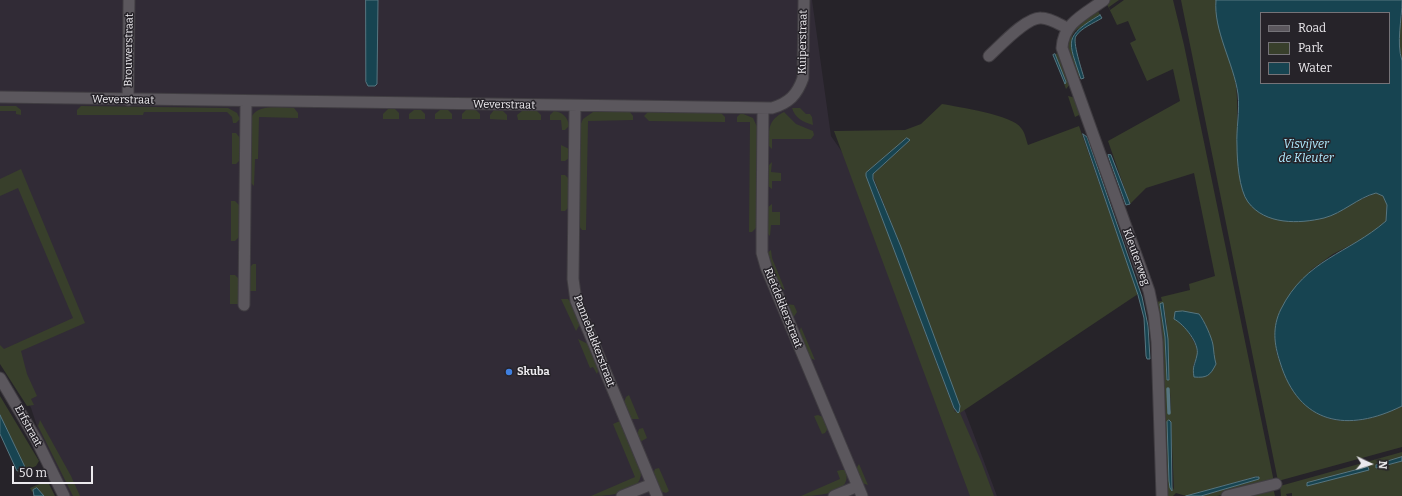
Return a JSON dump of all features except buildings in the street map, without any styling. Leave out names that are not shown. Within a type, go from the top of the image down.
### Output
[{"type":"street","name":"Brouwerstraat","points":[[128,100],[130,0]]},
{"type":"street","name":"Kuiperstraat","points":[[763,108],[772,108],[783,104],[792,98],[800,87],[804,65],[804,0]]},
{"type":"street","points":[[989,56],[1026,22],[1034,18],[1052,21],[1067,28],[1104,0]]},
{"type":"street","name":"Kleuterweg","points":[[1067,28],[1062,39],[1062,48],[1149,291],[1154,315],[1157,342],[1162,496]]},
{"type":"street","name":"Weverstraat","points":[[0,97],[246,102],[763,108]]},
{"type":"street","points":[[244,305],[246,102]]},
{"type":"street","name":"Pannebakkerstraat","points":[[575,106],[573,279],[575,295],[657,496]]},
{"type":"street","name":"Rietdekkerstraat","points":[[763,108],[762,253],[766,267],[860,491]]},
{"type":"street","name":"Erfstraat","points":[[0,378],[36,439],[64,496]]},
{"type":"street","points":[[622,496],[652,484]]},
{"type":"street","points":[[1227,496],[1276,484]]},
{"type":"street","points":[[834,496],[860,491]]},
{"type":"shaded area","points":[[0,0],[812,0],[831,136],[897,231],[997,496],[60,496],[31,408],[0,347]]},
{"type":"green space","points":[[1109,0],[1119,0],[1109,7],[1110,10],[1124,0],[1173,0],[1184,45],[1274,482],[1217,496],[1201,496],[1259,479],[1258,476],[1186,496],[1176,493],[1173,496],[1168,496],[1156,302],[1162,301],[1161,297],[1190,290],[1189,284],[1215,276],[1194,173],[1146,188],[1130,204],[1108,141],[1180,101],[1173,69],[1147,81],[1130,43],[1136,40],[1128,21],[1117,25],[1106,2]],"holes":[[[1160,305],[1164,307],[1167,325],[1165,369],[1165,337]],[[1184,324],[1208,333],[1216,364],[1193,366],[1198,354],[1196,346]],[[1167,389],[1170,392],[1171,410],[1169,413],[1167,411]],[[1168,420],[1171,422],[1174,490],[1169,481]]]},
{"type":"green space","points":[[1181,0],[1216,0],[1217,18],[1235,78],[1237,145],[1337,213],[1355,202],[1376,193],[1383,196],[1387,205],[1386,221],[1372,234],[1333,254],[1311,270],[1276,351],[1285,374],[1295,393],[1308,407],[1322,416],[1339,421],[1358,420],[1379,416],[1402,406],[1402,447],[1278,481]]},
{"type":"green space","points":[[1098,11],[1100,15],[1075,31],[1072,36],[1081,77],[1076,78],[1067,52],[1067,39],[1069,33],[1075,25]]},
{"type":"green space","points":[[1402,15],[1402,61],[1398,40]]},
{"type":"green space","points":[[1059,53],[1070,84],[1066,89],[1061,76],[1064,83],[1066,82],[1055,54]]},
{"type":"green space","points":[[1068,96],[1076,98],[1081,114],[1075,117]]},
{"type":"green space","points":[[942,104],[972,109],[1008,119],[1016,123],[1022,130],[1028,145],[1079,126],[1138,294],[960,413],[981,461],[994,496],[970,496],[834,131],[905,130],[921,124]],"holes":[[[907,138],[910,140],[873,174],[960,406],[960,409],[955,412],[866,176],[866,173]]]},
{"type":"green space","points":[[0,106],[16,106],[21,110],[21,115],[16,114],[16,111],[0,111]]},
{"type":"green space","points":[[81,106],[228,108],[237,113],[240,119],[236,123],[233,123],[232,117],[227,112],[144,112],[143,115],[77,115],[77,110]]},
{"type":"green space","points":[[265,108],[294,108],[298,113],[298,118],[259,117],[258,159],[255,159],[254,186],[250,182],[252,116],[255,112]]},
{"type":"green space","points":[[792,108],[800,108],[806,114],[810,114],[813,125],[800,119]]},
{"type":"green space","points":[[388,109],[395,109],[399,113],[399,119],[383,119],[383,114]]},
{"type":"green space","points":[[414,110],[421,110],[425,114],[425,119],[409,119],[409,114]]},
{"type":"green space","points":[[440,110],[448,110],[452,114],[452,119],[435,119],[435,114]]},
{"type":"green space","points":[[466,110],[476,110],[480,114],[480,119],[462,119],[462,114]]},
{"type":"green space","points":[[494,110],[503,111],[507,115],[507,120],[490,119],[490,115]]},
{"type":"green space","points":[[522,111],[537,111],[541,115],[541,120],[518,120],[517,115]]},
{"type":"green space","points":[[554,111],[560,112],[566,118],[569,126],[565,130],[562,130],[561,120],[550,120],[550,115]]},
{"type":"green space","points":[[593,112],[630,112],[633,116],[633,120],[588,121],[586,230],[582,230],[579,226],[580,126],[583,119]]},
{"type":"green space","points":[[648,112],[721,113],[725,117],[725,122],[649,121],[644,116]]},
{"type":"green space","points":[[784,112],[796,124],[813,131],[814,135],[811,139],[772,139],[772,149],[768,145],[770,126],[775,118]]},
{"type":"green space","points":[[741,113],[753,118],[758,129],[756,228],[752,232],[749,232],[750,122],[737,122],[737,117]]},
{"type":"green space","points":[[232,133],[236,133],[240,138],[240,160],[236,164],[232,164]]},
{"type":"green space","points":[[561,145],[569,149],[569,158],[565,161],[561,161]]},
{"type":"green space","points":[[772,162],[771,172],[781,173],[781,181],[772,181],[772,189],[767,185],[768,166]]},
{"type":"green space","points":[[21,169],[85,323],[21,351],[27,374],[37,396],[31,399],[34,405],[27,406],[0,364],[0,345],[4,349],[73,318],[18,188],[0,196],[0,179]]},
{"type":"green space","points":[[561,175],[565,175],[569,179],[569,207],[565,211],[561,211]]},
{"type":"green space","points":[[231,201],[235,201],[240,206],[239,237],[235,241],[231,241]]},
{"type":"green space","points":[[772,204],[772,212],[780,212],[780,225],[771,225],[770,236],[767,233],[767,208]]},
{"type":"green space","points":[[771,250],[772,258],[785,290],[780,288],[767,253]]},
{"type":"green space","points":[[253,264],[256,264],[256,291],[249,291],[249,268]]},
{"type":"green space","points":[[230,275],[235,275],[239,279],[239,304],[230,304]]},
{"type":"green space","points":[[561,299],[568,299],[572,304],[580,324],[576,331]]},
{"type":"green space","points":[[787,304],[794,305],[797,312],[793,318]]},
{"type":"green space","points":[[801,327],[815,360],[810,358],[799,333]]},
{"type":"green space","points":[[578,339],[588,344],[599,369],[597,374],[593,367],[590,368]]},
{"type":"green space","points":[[629,395],[639,419],[631,419],[624,402],[626,397]]},
{"type":"green space","points":[[0,396],[39,461],[36,466],[19,473],[17,471],[25,467],[0,415]]},
{"type":"green space","points":[[818,415],[823,417],[828,428],[825,433],[822,434],[814,416]]},
{"type":"green space","points":[[40,420],[71,476],[80,496],[73,496],[38,426]]},
{"type":"green space","points":[[620,421],[641,473],[640,480],[629,490],[614,494],[591,496],[635,477],[613,424]]},
{"type":"green space","points":[[643,428],[647,438],[640,442],[637,435],[639,429]]},
{"type":"green space","points":[[1402,452],[1402,457],[1376,465],[1377,468],[1402,461],[1402,496],[1292,496],[1292,493],[1286,494],[1287,496],[1281,496],[1280,486]],"holes":[[[1368,467],[1369,470],[1307,486],[1307,483]]]},
{"type":"green space","points":[[859,464],[868,485],[862,483],[856,469]]},
{"type":"green space","points":[[659,468],[669,491],[666,493],[660,491],[653,474],[655,469]]},
{"type":"green space","points":[[845,470],[847,478],[839,489],[824,494],[801,496],[840,479],[837,471]]},
{"type":"green space","points":[[44,482],[49,484],[55,496],[44,496],[37,488],[32,492],[30,488]]},
{"type":"green space","points":[[1273,487],[1275,496],[1238,496]]},
{"type":"water","points":[[366,0],[378,0],[377,84],[375,86],[368,86],[366,82]]},
{"type":"water","name":"Visvijver de Kleuter","points":[[1216,0],[1402,0],[1399,46],[1402,61],[1402,406],[1382,414],[1363,419],[1345,421],[1328,418],[1313,411],[1299,399],[1288,383],[1280,362],[1275,342],[1276,322],[1281,309],[1291,292],[1315,268],[1357,242],[1386,221],[1387,205],[1383,196],[1376,193],[1363,198],[1331,216],[1314,220],[1293,222],[1273,219],[1255,210],[1248,202],[1242,190],[1237,152],[1239,107],[1238,94],[1218,23]]},
{"type":"water","points":[[1100,15],[1102,18],[1078,33],[1075,39],[1084,78],[1081,79],[1073,56],[1072,41],[1074,35],[1080,29]]},
{"type":"water","points":[[1055,54],[1066,82],[1065,84],[1053,55]]},
{"type":"water","points":[[1083,134],[1087,137],[1142,297],[1148,326],[1150,359],[1147,359],[1146,356],[1144,318],[1138,295]]},
{"type":"water","points":[[907,138],[910,140],[873,174],[873,179],[901,247],[960,406],[958,413],[954,408],[866,176],[866,173]]},
{"type":"water","points":[[1108,155],[1111,155],[1130,204],[1126,205]]},
{"type":"water","points":[[1163,303],[1168,339],[1169,380],[1167,380],[1165,337],[1160,304]]},
{"type":"water","points":[[1183,311],[1199,314],[1211,338],[1216,364],[1208,375],[1194,377],[1193,373],[1197,355],[1196,345],[1194,340],[1182,325],[1174,319],[1175,312]]},
{"type":"water","points":[[0,415],[25,467],[17,471],[0,434]]},
{"type":"water","points":[[1169,420],[1171,422],[1172,491],[1169,481],[1167,422]]},
{"type":"water","points":[[1402,457],[1402,461],[1376,468],[1376,465]]},
{"type":"water","points":[[1368,467],[1369,470],[1307,486],[1307,483]]},
{"type":"water","points":[[1259,477],[1259,479],[1201,496],[1186,496]]},
{"type":"water","points":[[37,488],[44,496],[34,496],[33,490]]},
{"type":"waterway","points":[[1168,389],[1169,413]]},
{"type":"place","name":"Skuba","points":[[509,372]]}]
